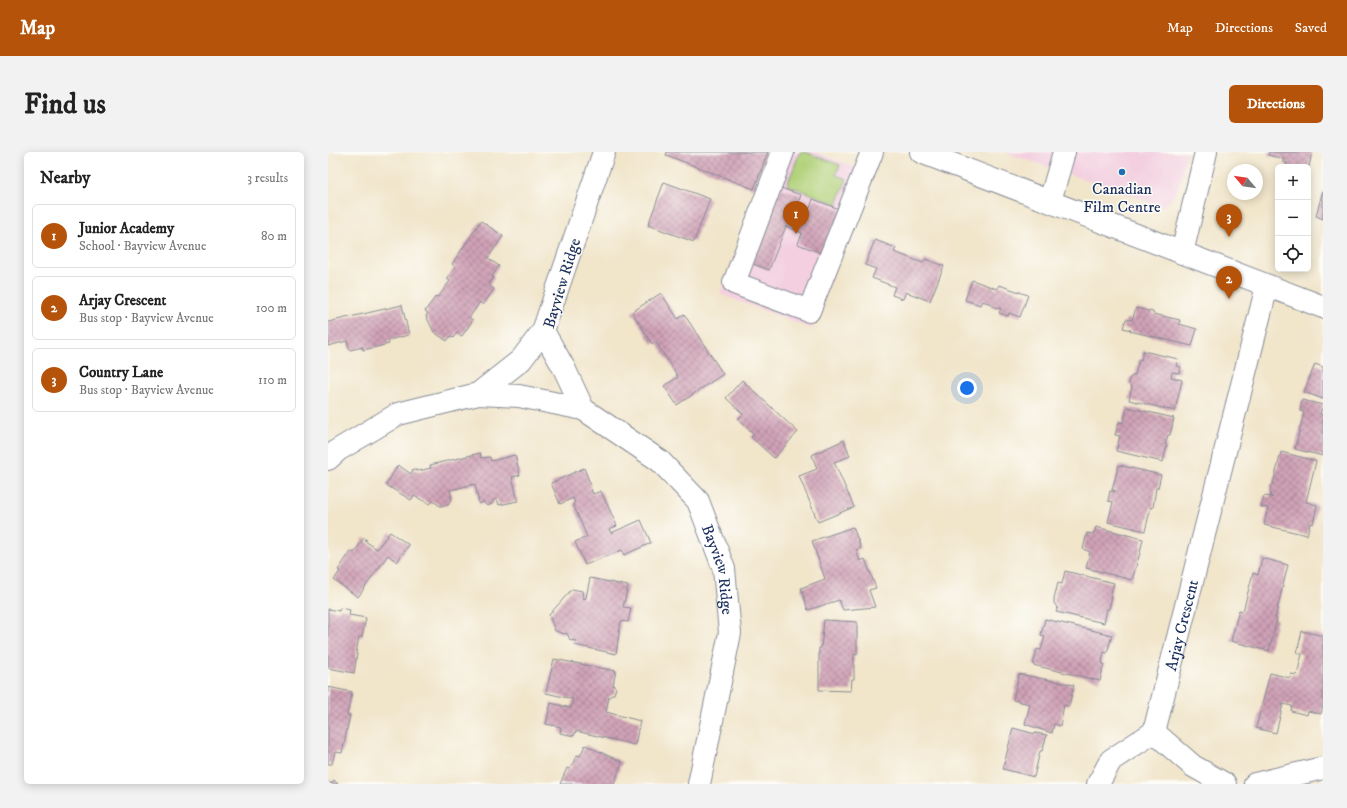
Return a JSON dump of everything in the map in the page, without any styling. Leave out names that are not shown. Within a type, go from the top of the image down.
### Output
[{"type":"street","name":"Bayview Ridge","points":[[583,409],[564,368],[543,332],[604,152]]},
{"type":"street","points":[[783,152],[734,283],[809,311],[872,152]]},
{"type":"street","points":[[921,152],[1323,307]]},
{"type":"street","points":[[1050,201],[1064,152]]},
{"type":"street","points":[[1182,253],[1206,152]]},
{"type":"street","name":"Arjay Crescent","points":[[1154,732],[1267,286]]},
{"type":"street","points":[[331,450],[398,414],[478,394],[522,360],[543,332]]},
{"type":"street","name":"Bayview Ridge","points":[[478,394],[519,396],[583,409],[660,461],[698,501],[724,569],[730,633],[699,784]]},
{"type":"street","points":[[1098,784],[1111,760],[1154,732],[1193,766],[1225,784]]},
{"type":"street","points":[[1255,784],[1323,768]]},
{"type":"shaded area","points":[[774,152],[815,152],[872,174],[812,329],[720,294]]},
{"type":"shaded area","name":"Canadian Film Centre","points":[[1004,152],[1187,152],[1178,189],[1165,207]]},
{"type":"green space","points":[[800,152],[805,152],[840,165],[836,175],[847,179],[837,204],[787,185]]},
{"type":"building","points":[[667,152],[768,152],[754,189],[666,155]]},
{"type":"building","points":[[1269,152],[1312,152],[1310,164],[1287,164],[1283,162],[1284,159],[1268,155]]},
{"type":"building","points":[[664,182],[710,199],[694,242],[648,225]]},
{"type":"building","points":[[781,188],[801,195],[798,203],[810,208],[813,199],[844,211],[826,255],[798,244],[802,233],[786,226],[769,270],[751,263]]},
{"type":"building","points":[[1323,190],[1323,219],[1316,216]]},
{"type":"building","points":[[481,221],[503,236],[488,258],[499,266],[492,276],[494,277],[489,285],[494,289],[483,305],[480,302],[469,318],[473,320],[462,336],[457,333],[453,338],[450,336],[447,341],[434,332],[426,316],[428,313],[425,311],[450,281],[447,279],[455,267],[452,264]]},
{"type":"building","points":[[875,240],[896,248],[894,252],[923,263],[925,259],[944,266],[930,301],[906,292],[903,299],[892,295],[895,287],[872,278],[876,269],[865,265]]},
{"type":"building","points":[[972,280],[997,289],[999,285],[1028,295],[1020,317],[1009,313],[1008,316],[999,313],[1001,309],[991,306],[992,304],[982,301],[980,305],[965,300]]},
{"type":"building","points":[[661,293],[678,319],[684,314],[723,374],[677,405],[664,386],[678,377],[656,342],[652,344],[632,312]]},
{"type":"building","points":[[402,305],[409,335],[388,340],[389,344],[363,350],[363,347],[350,350],[347,341],[328,346],[328,322]]},
{"type":"building","points":[[1136,308],[1153,312],[1153,314],[1180,320],[1179,324],[1197,329],[1192,346],[1123,328],[1126,319],[1132,320]]},
{"type":"building","points":[[1143,351],[1178,359],[1176,366],[1181,367],[1179,373],[1172,372],[1171,377],[1182,380],[1175,411],[1129,400],[1132,387],[1129,384],[1129,379],[1135,375],[1139,359],[1141,360]]},
{"type":"building","points":[[1315,364],[1323,367],[1323,399],[1304,392]]},
{"type":"building","points":[[742,380],[798,432],[774,458],[751,437],[754,434],[738,419],[743,414],[726,398]]},
{"type":"building","points":[[1302,400],[1323,405],[1320,414],[1323,415],[1323,456],[1295,449],[1304,412],[1300,411]]},
{"type":"building","points":[[1127,407],[1174,418],[1170,435],[1168,435],[1165,445],[1167,445],[1163,462],[1116,451],[1120,436],[1115,435],[1119,422],[1123,423]]},
{"type":"building","points":[[844,440],[850,456],[834,462],[854,507],[818,522],[799,476],[817,469],[812,455]]},
{"type":"building","points":[[1281,452],[1316,461],[1306,502],[1317,505],[1313,524],[1310,523],[1307,535],[1264,525],[1268,508],[1261,507],[1264,496],[1270,497],[1271,485],[1273,484]]},
{"type":"building","points":[[480,453],[481,458],[490,457],[491,461],[515,455],[520,475],[512,477],[518,501],[499,505],[497,499],[494,500],[492,504],[487,506],[483,502],[479,504],[475,484],[450,490],[452,498],[448,505],[440,506],[433,501],[430,504],[414,496],[411,500],[386,485],[398,465],[411,474],[413,469],[418,471],[431,468],[430,465]]},
{"type":"building","points":[[1119,465],[1161,475],[1158,488],[1156,488],[1153,508],[1151,507],[1145,531],[1108,522],[1113,502],[1108,501],[1110,491],[1115,492],[1115,490],[1112,490]]},
{"type":"building","points":[[584,468],[593,494],[601,491],[617,526],[609,529],[611,533],[641,520],[651,543],[624,555],[622,550],[585,565],[575,542],[587,537],[573,504],[575,502],[573,498],[560,504],[551,483]]},
{"type":"building","points":[[853,527],[861,548],[856,550],[860,561],[865,559],[876,588],[869,590],[875,607],[843,610],[839,600],[808,610],[801,588],[825,579],[812,541]]},
{"type":"building","points":[[1096,527],[1143,539],[1132,580],[1086,568],[1090,552],[1083,549],[1087,533],[1094,534]]},
{"type":"building","points":[[390,532],[409,545],[397,562],[388,555],[358,597],[334,580],[340,571],[338,570],[351,551],[354,553],[364,538],[367,540],[365,541],[377,549]]},
{"type":"building","points":[[1262,558],[1288,565],[1275,618],[1277,619],[1269,651],[1231,641],[1239,610],[1243,611],[1253,573],[1258,575]]},
{"type":"building","points":[[1065,571],[1114,583],[1110,596],[1112,596],[1109,609],[1107,609],[1104,623],[1056,612],[1058,607],[1054,603],[1054,598],[1058,583],[1062,584]]},
{"type":"building","points":[[590,578],[628,586],[623,607],[631,608],[628,622],[621,621],[616,654],[575,645],[576,641],[570,640],[567,633],[565,634],[555,631],[549,615],[572,589],[582,591],[583,599],[586,598]]},
{"type":"building","points":[[340,608],[350,610],[349,615],[366,618],[362,637],[359,637],[354,673],[328,668],[328,609],[339,611]]},
{"type":"building","points":[[1045,619],[1112,635],[1107,653],[1104,652],[1102,663],[1104,664],[1100,681],[1033,665],[1037,649],[1041,650],[1045,636],[1041,635]]},
{"type":"building","points":[[824,620],[857,622],[857,655],[854,654],[854,679],[852,679],[851,691],[819,690],[819,648],[821,648]]},
{"type":"building","points":[[1302,631],[1323,636],[1323,706],[1321,714],[1308,711],[1307,715],[1291,711],[1292,706],[1283,704],[1276,733],[1256,728],[1270,673],[1290,678],[1291,674],[1297,675],[1302,654],[1297,653]]},
{"type":"building","points":[[554,659],[616,671],[613,685],[616,688],[614,694],[609,697],[606,712],[640,721],[635,745],[576,731],[574,736],[560,733],[561,727],[546,724],[551,703],[571,708],[573,699],[546,693]]},
{"type":"building","points":[[1019,674],[1074,685],[1069,706],[1064,705],[1060,726],[1054,724],[1052,733],[1025,724],[1030,704],[1013,700]]},
{"type":"building","points":[[328,687],[352,692],[347,715],[350,715],[342,753],[335,752],[332,764],[328,764]]},
{"type":"building","points":[[1013,728],[1035,734],[1047,735],[1042,751],[1040,751],[1034,777],[1003,769]]},
{"type":"building","points":[[585,745],[622,762],[614,784],[560,784],[567,768],[570,769],[577,755],[580,756]]},
{"type":"building","points":[[334,780],[338,784],[331,784]]},
{"type":"place","name":"Canadian Film Centre","points":[[1122,172]]},
{"type":"place","name":"Junior Academy","points":[[796,234]]},
{"type":"place","name":"Country Lane","points":[[1229,237]]},
{"type":"place","name":"Arjay Crescent","points":[[1229,299]]}]
